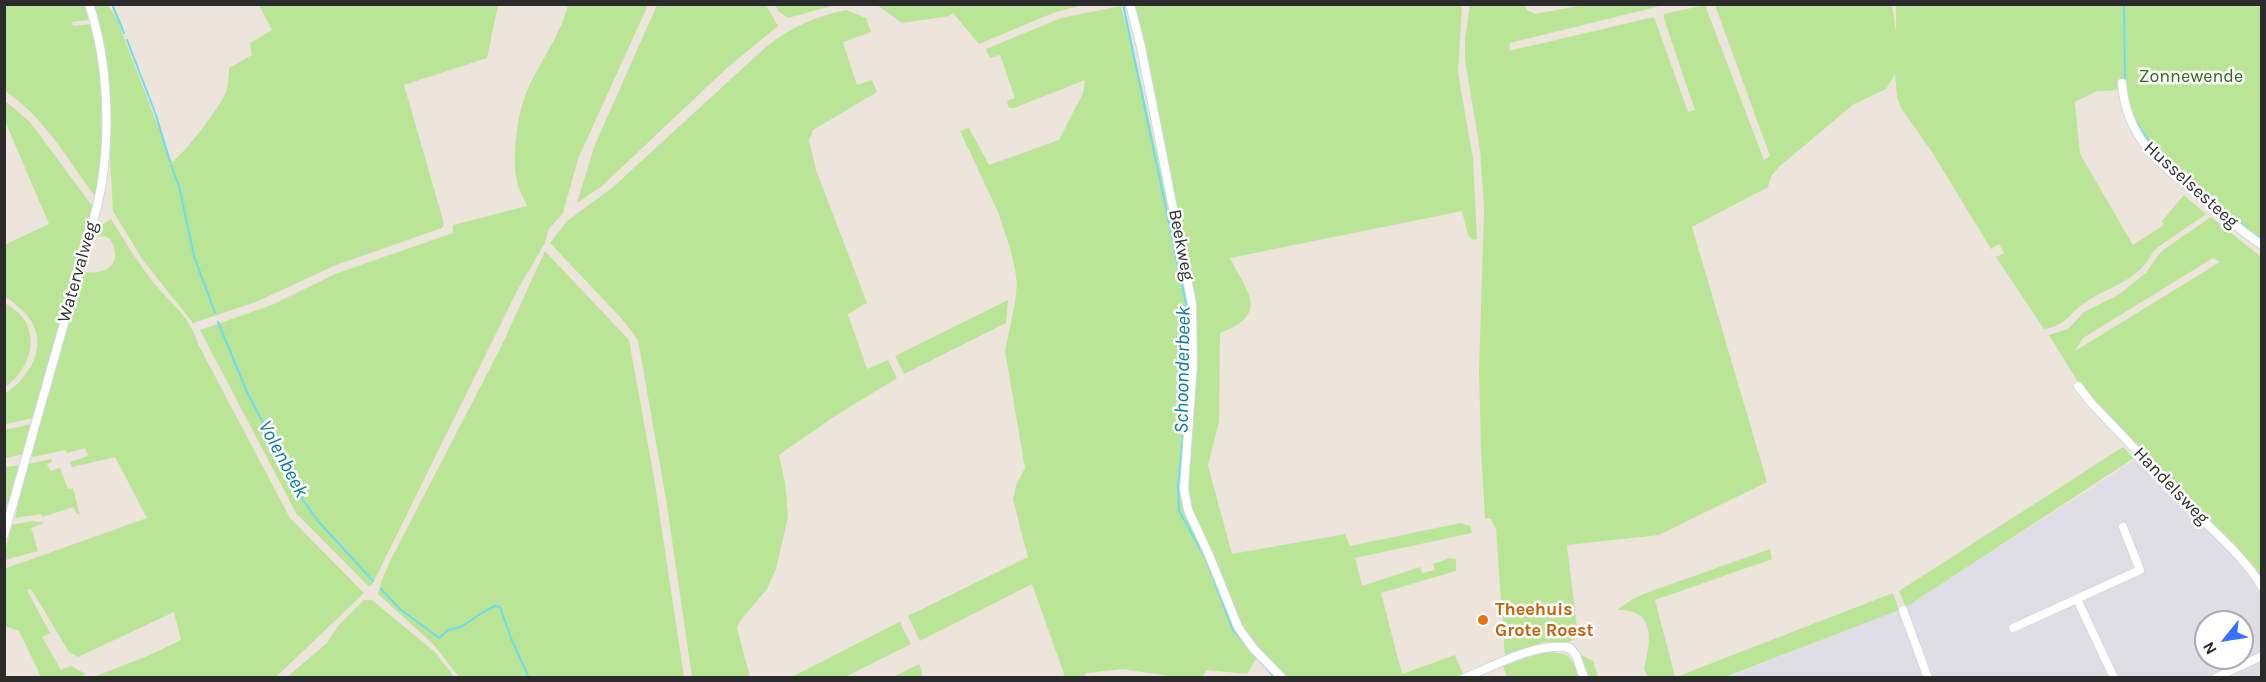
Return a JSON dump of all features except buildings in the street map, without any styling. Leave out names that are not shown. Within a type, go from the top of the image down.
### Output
[{"type":"street","name":"Watervalweg","points":[[4,535],[95,214],[105,165],[107,138],[101,50],[98,29],[89,4]]},
{"type":"street","name":"Beekweg","points":[[1130,4],[1144,58],[1192,303],[1193,364],[1184,489],[1188,510],[1238,627],[1253,648],[1282,678]]},
{"type":"street","name":"Husselsesteeg","points":[[2122,83],[2123,102],[2127,115],[2152,155],[2238,228],[2262,245]]},
{"type":"street","name":"Handelsweg","points":[[2078,386],[2092,404],[2208,526],[2232,546],[2252,570],[2262,587]]},
{"type":"street","points":[[2013,628],[2140,570],[2122,527]]},
{"type":"street","points":[[2077,599],[2114,678]]},
{"type":"street","points":[[1903,610],[1928,678]]},
{"type":"street","points":[[1465,678],[1546,647],[1560,645],[1570,648],[1576,655],[1584,678]]},
{"type":"street","points":[[2215,678],[2262,656]]},
{"type":"shaded area","points":[[2139,458],[2251,575],[2261,590],[2261,677],[1727,678],[1906,606]]},
{"type":"green space","points":[[10,4],[87,5],[91,17],[88,20],[72,22],[73,26],[93,25],[99,63],[104,137],[100,180],[94,195],[43,125],[19,101],[5,91],[4,7]]},
{"type":"green space","points":[[1143,4],[1462,5],[1458,73],[1473,159],[1477,239],[1473,240],[1468,235],[1462,211],[1230,258],[1248,292],[1250,310],[1236,326],[1220,333],[1219,422],[1208,466],[1232,554],[1345,534],[1350,546],[1460,523],[1470,526],[1472,533],[1355,558],[1362,586],[1420,567],[1422,573],[1435,570],[1433,564],[1450,558],[1456,559],[1456,571],[1381,593],[1402,674],[1455,655],[1463,674],[1453,678],[1285,677],[1255,646],[1239,625],[1190,509],[1187,489],[1196,364],[1196,311],[1182,231],[1134,7]]},
{"type":"green space","points":[[94,5],[108,5],[116,17],[172,162],[193,140],[223,99],[227,89],[229,68],[252,55],[250,43],[272,30],[259,5],[498,5],[487,58],[404,85],[444,225],[442,228],[336,265],[258,301],[193,323],[142,259],[113,211],[103,37]]},
{"type":"green space","points":[[568,5],[648,5],[578,159],[563,213],[548,230],[545,243],[518,289],[369,587],[296,513],[200,330],[272,305],[335,274],[453,233],[453,225],[527,206],[516,178],[515,150],[518,121],[525,95],[556,36]]},
{"type":"green space","points":[[657,5],[766,5],[778,26],[728,67],[602,186],[577,203],[594,147]]},
{"type":"green space","points":[[775,5],[835,5],[788,18],[779,12]]},
{"type":"green space","points":[[877,5],[1082,5],[1053,13],[979,44],[953,13],[949,16],[902,23]]},
{"type":"green space","name":"Zonnewende","points":[[1470,5],[1525,5],[1527,10],[1535,14],[1584,5],[1664,5],[1510,43],[1509,51],[1654,17],[1688,112],[1695,110],[1664,14],[1705,5],[1764,160],[1770,156],[1715,5],[1892,5],[1896,31],[1896,5],[2261,5],[2261,241],[2193,189],[2158,157],[2137,129],[2123,90],[2097,91],[2075,102],[2080,154],[2133,245],[2164,225],[2162,221],[2184,195],[2206,214],[2154,250],[2148,261],[2132,276],[2083,304],[2062,322],[2044,329],[1996,257],[2004,253],[1999,244],[1991,249],[1932,152],[1901,108],[1897,97],[1895,74],[1886,89],[1854,104],[1780,166],[1771,176],[1768,187],[1692,227],[1767,482],[1659,535],[1567,545],[1578,636],[1570,642],[1543,642],[1505,657],[1496,529],[1491,519],[1485,518],[1481,451],[1479,370],[1484,209],[1480,150],[1465,60],[1465,39]]},
{"type":"green space","points":[[1121,6],[1139,74],[1187,290],[1189,342],[1181,489],[1229,614],[1257,657],[1247,674],[1207,670],[1202,677],[1182,678],[1123,669],[1086,673],[1084,677],[1063,677],[1064,674],[1032,584],[920,641],[908,616],[1028,557],[1013,499],[1017,483],[1025,468],[1005,351],[1015,303],[1017,283],[1015,270],[998,212],[960,131],[969,128],[989,165],[1059,140],[1083,93],[1085,80],[1009,108],[1007,101],[1015,98],[1000,55],[990,58],[986,49],[1061,18]]},
{"type":"green space","points":[[846,10],[866,18],[871,32],[843,42],[857,85],[872,80],[877,92],[813,130],[809,141],[816,170],[867,303],[848,314],[867,369],[888,360],[897,378],[832,418],[779,455],[785,482],[788,517],[776,569],[767,589],[740,621],[737,628],[750,677],[692,677],[666,499],[638,340],[622,319],[550,243],[567,221],[612,188],[767,46],[785,33],[805,23]]},
{"type":"green space","points":[[5,101],[30,122],[93,207],[82,238],[34,418],[5,424],[5,394],[24,377],[31,367],[37,345],[32,322],[23,311],[5,297],[4,245],[49,224],[5,121]]},
{"type":"green space","points":[[2211,217],[2261,257],[2261,581],[2233,544],[2183,495],[2081,387],[2049,335],[2068,329],[2084,312],[2118,295],[2146,273],[2166,248]],"holes":[[[2213,258],[2220,262],[2075,351],[2083,338]]]},
{"type":"green space","points":[[111,219],[152,281],[190,325],[290,518],[364,593],[276,677],[91,678],[181,640],[174,612],[78,657],[69,652],[31,589],[27,590],[50,633],[42,637],[61,670],[71,666],[86,674],[80,677],[41,677],[19,631],[5,626],[4,569],[147,518],[115,457],[72,467],[70,462],[88,456],[85,448],[67,453],[65,450],[33,457],[31,454],[81,271],[98,272],[110,267],[114,262],[114,248],[110,239],[104,236],[92,237],[100,226]]},
{"type":"green space","points":[[545,251],[629,340],[654,478],[684,677],[459,677],[434,645],[378,594],[390,561],[500,349]]},
{"type":"green space","points":[[1008,300],[1006,323],[904,374],[895,356]]},
{"type":"green space","points":[[4,303],[17,311],[25,321],[30,332],[31,344],[29,356],[23,367],[5,387]]},
{"type":"green space","points":[[32,424],[24,454],[5,458],[4,430]]},
{"type":"green space","points":[[2123,447],[2134,458],[1906,607],[1899,591]]},
{"type":"green space","points":[[51,459],[52,462],[47,464],[50,471],[60,468],[68,489],[73,488],[80,515],[73,507],[42,517],[41,514],[15,518],[28,464]]},
{"type":"green space","points":[[21,465],[10,504],[5,505],[5,467]]},
{"type":"green space","points":[[32,521],[44,523],[31,528],[38,551],[5,560],[12,525]]},
{"type":"green space","points":[[1770,549],[1772,559],[1655,600],[1675,677],[1648,677],[1644,669],[1649,638],[1645,621],[1630,611],[1617,610],[1646,593]]},
{"type":"green space","points":[[1893,593],[1899,610],[1725,677],[1676,677]]},
{"type":"green space","points":[[364,600],[372,600],[436,653],[454,677],[287,677],[327,643],[338,626]]},
{"type":"green space","points":[[901,621],[911,644],[845,677],[792,677]]},
{"type":"green space","points":[[1543,652],[1567,656],[1579,677],[1507,677],[1503,666]]},
{"type":"green space","points":[[1580,654],[1593,661],[1598,677],[1589,677]]},
{"type":"green space","points":[[919,664],[923,677],[893,677]]},
{"type":"waterway","name":"Volenbeek","points":[[112,4],[124,33]]},
{"type":"waterway","name":"Schoonderbeek","points":[[1123,4],[1186,304],[1184,424],[1178,488],[1179,511],[1205,557],[1233,630],[1275,678]]},
{"type":"waterway","points":[[2124,4],[2125,83]]},
{"type":"waterway","name":"Volenbeek","points":[[127,40],[156,115],[170,162]]},
{"type":"waterway","points":[[2135,120],[2145,136],[2171,166],[2247,228]]},
{"type":"waterway","name":"Volenbeek","points":[[171,165],[179,186],[194,256],[215,313]]},
{"type":"waterway","points":[[2254,234],[2262,239]]},
{"type":"waterway","name":"Volenbeek","points":[[218,322],[247,392],[303,500],[318,521],[373,581]]},
{"type":"waterway","name":"Volenbeek","points":[[381,589],[400,609],[439,638],[448,630],[461,627],[485,611],[495,606],[500,607],[529,678]]},
{"type":"place","name":"Theehuis Grote Roest","points":[[1483,620]]}]
